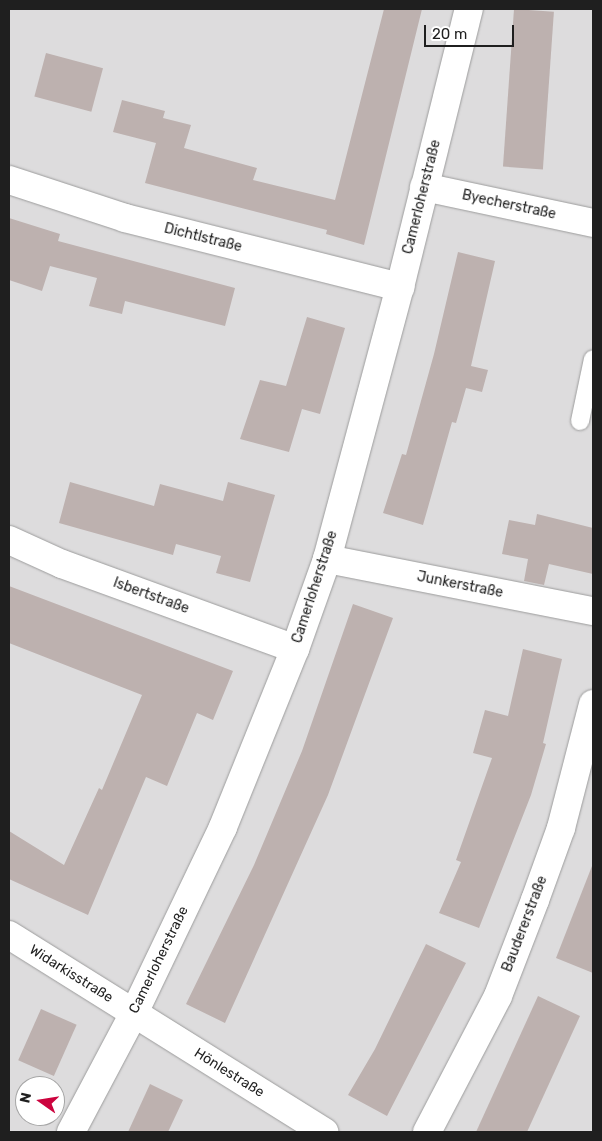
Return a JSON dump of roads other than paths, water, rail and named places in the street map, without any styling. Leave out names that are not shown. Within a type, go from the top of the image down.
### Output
[{"type":"street","name":"Camerloherstraße","points":[[71,1132],[134,1013],[223,828],[295,649],[327,559],[400,287],[469,9]]},
{"type":"street","name":"Dichtlstraße","points":[[9,180],[125,218],[400,287]]},
{"type":"street","name":"Byecherstraße","points":[[424,187],[593,223]]},
{"type":"street","name":"Isbertstraße","points":[[9,540],[62,564],[295,649]]},
{"type":"street","name":"Junkerstraße","points":[[327,559],[593,611]]},
{"type":"street","name":"Baudererstraße","points":[[427,1132],[447,1100],[498,996],[561,828],[593,704]]},
{"type":"street","name":"Widarkisstraße","points":[[9,934],[134,1013]]},
{"type":"street","name":"Hönlestraße","points":[[134,1013],[324,1132]]},
{"type":"lane","points":[[580,421],[593,359]]}]
